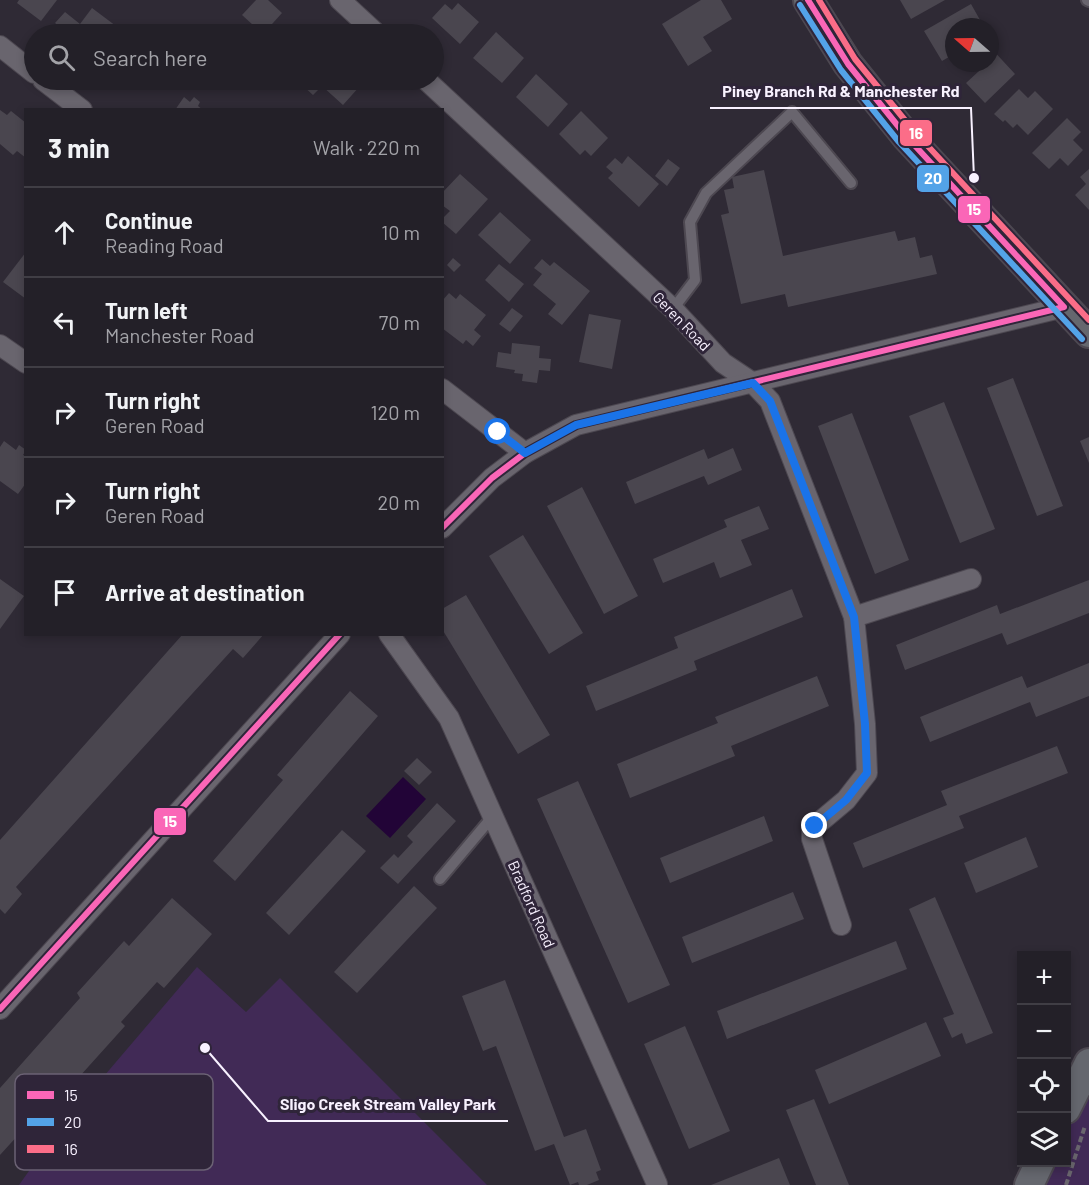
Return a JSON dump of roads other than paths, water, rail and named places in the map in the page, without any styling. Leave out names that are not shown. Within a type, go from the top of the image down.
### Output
[{"type":"main road","points":[[808,0],[848,63],[906,136],[1089,333]]},
{"type":"main road","points":[[1071,1099],[1089,1063]]},
{"type":"main road","points":[[1029,1185],[1038,1167]]},
{"type":"street","points":[[340,0],[366,24]]},
{"type":"street","points":[[0,46],[24,65]]},
{"type":"street","points":[[56,90],[79,108]]},
{"type":"street","name":"Geren Road","points":[[437,90],[673,309],[723,363],[753,383],[770,401],[854,617],[865,724],[867,773],[846,800],[812,831],[812,839],[841,925]]},
{"type":"street","points":[[444,526],[492,478],[525,453],[576,425],[1064,307]]},
{"type":"street","points":[[0,345],[24,362]]},
{"type":"street","points":[[444,391],[525,453]]},
{"type":"street","points":[[854,617],[971,579]]},
{"type":"street","points":[[0,1009],[338,636]]},
{"type":"street","name":"Bradford Road","points":[[390,636],[449,718],[657,1184]]},
{"type":"lane","points":[[673,309],[695,280],[690,222],[706,193],[792,112],[851,183]]},
{"type":"lane","points":[[440,879],[493,816]]},
{"type":"place","name":"Piney Branch Rd & Manchester Rd","points":[[974,178]]},
{"type":"place","name":"Sligo Creek Stream Valley Park","points":[[205,1048]]}]
